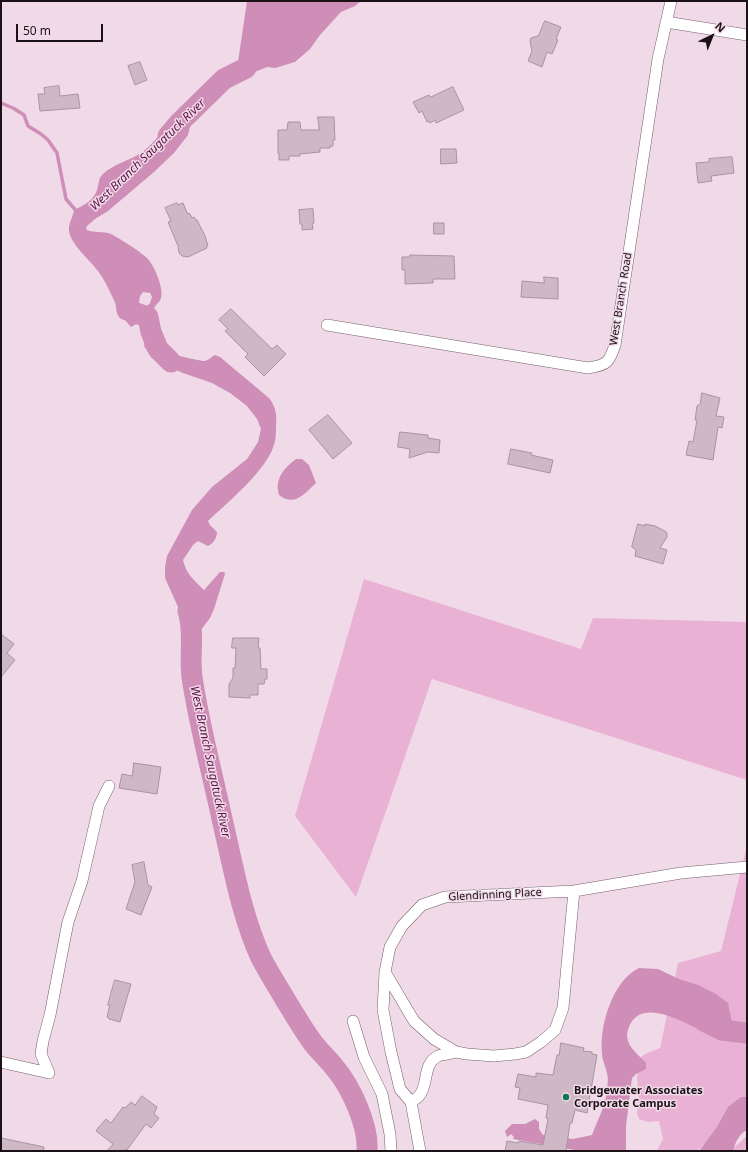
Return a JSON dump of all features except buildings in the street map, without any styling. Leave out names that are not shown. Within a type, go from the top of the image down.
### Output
[{"type":"street","name":"West Branch Road","points":[[327,324],[588,368],[606,363],[611,358],[615,345],[658,59],[672,1]]},
{"type":"street","points":[[666,22],[747,35]]},
{"type":"street","points":[[1,1062],[49,1073],[41,1054],[43,1041],[50,1015],[68,922],[82,881],[99,806],[109,786]]},
{"type":"street","name":"Glendinning Place","points":[[400,1089],[383,1010],[385,972],[390,947],[402,926],[422,905],[445,897],[574,891],[681,873],[747,867]]},
{"type":"street","points":[[385,972],[414,1021],[434,1039],[456,1052],[494,1056],[526,1052],[541,1042],[554,1030],[563,1008],[574,891]]},
{"type":"street","points":[[353,1021],[364,1056],[382,1094],[390,1134],[391,1151]]},
{"type":"street","points":[[411,1102],[419,1096],[423,1089],[427,1070],[431,1062],[438,1056],[456,1052]]},
{"type":"street","points":[[382,1094],[400,1089],[411,1102],[420,1151]]},
{"type":"shaded area","points":[[364,579],[581,649],[593,618],[747,622],[747,780],[432,679],[356,897],[295,816]]},
{"type":"shaded area","points":[[747,846],[747,1110],[725,1124],[697,1151],[657,1151],[663,1139],[659,1121],[648,1122],[639,1119],[637,1113],[639,1093],[637,1080],[639,1059],[645,1054],[660,1048],[678,963],[721,951]]},
{"type":"shaded area","points":[[747,1136],[747,1151],[730,1151]]},
{"type":"water","points":[[247,1],[361,1],[355,6],[341,12],[320,35],[310,49],[295,62],[275,68],[267,67],[250,74],[237,69]]},
{"type":"water","points":[[179,109],[187,116],[191,123],[188,135],[174,153],[108,211],[86,227],[87,230],[90,231],[111,234],[140,252],[150,261],[155,271],[160,283],[162,294],[160,300],[148,315],[131,327],[121,314],[103,278],[73,242],[70,236],[69,226],[74,210],[88,202],[96,194],[101,176],[111,168],[147,149]],"holes":[[[143,292],[150,293],[152,297],[150,303],[143,308],[139,303],[140,296]]]},
{"type":"water","points":[[151,339],[156,340],[166,352],[191,359],[204,361],[215,355],[220,357],[269,398],[275,408],[276,433],[274,445],[270,455],[246,486],[208,521],[217,532],[213,542],[208,546],[198,541],[193,545],[183,560],[188,573],[204,590],[220,572],[224,572],[225,574],[214,609],[210,618],[201,630],[197,642],[184,638],[183,618],[165,578],[167,556],[192,510],[212,487],[247,459],[258,442],[261,429],[257,419],[247,406],[230,393],[212,383],[161,364],[151,357],[144,346],[145,342]]},
{"type":"water","points":[[296,459],[302,459],[309,465],[316,483],[299,498],[290,500],[279,495],[278,484],[284,470]]},
{"type":"water","points":[[639,968],[658,969],[716,994],[728,1003],[733,1027],[729,1034],[722,1039],[718,1038],[679,1020],[655,1013],[644,1013],[635,1018],[629,1027],[627,1038],[634,1051],[646,1063],[646,1069],[636,1074],[632,1078],[626,1126],[626,1151],[580,1151],[513,1139],[514,1137],[511,1134],[507,1137],[505,1131],[512,1124],[525,1124],[535,1119],[539,1122],[539,1129],[543,1135],[573,1139],[592,1135],[603,1109],[607,1092],[608,1078],[602,1056],[603,1030],[606,1017],[615,993],[630,974]]},
{"type":"water","points":[[741,1097],[747,1097],[747,1130],[738,1139],[733,1151],[699,1151],[717,1127],[728,1107]]},
{"type":"waterway","name":"West Branch Saugatuck River","points":[[168,136],[179,123],[224,79],[246,68]]},
{"type":"waterway","points":[[1,103],[24,115],[28,126],[48,140],[57,153],[66,199],[78,213]]},
{"type":"waterway","name":"West Branch Saugatuck River","points":[[126,303],[127,310],[148,317],[151,332],[158,349],[171,362]]},
{"type":"waterway","name":"West Branch Saugatuck River","points":[[188,611],[192,636],[192,677],[198,713],[234,872],[248,924],[261,958],[303,1029],[341,1076],[353,1096],[365,1130],[367,1151]]},
{"type":"waterway","points":[[704,1021],[722,1030],[747,1033]]},
{"type":"place","name":"Bridgewater Associates Corporate Campus","points":[[566,1097]]}]
